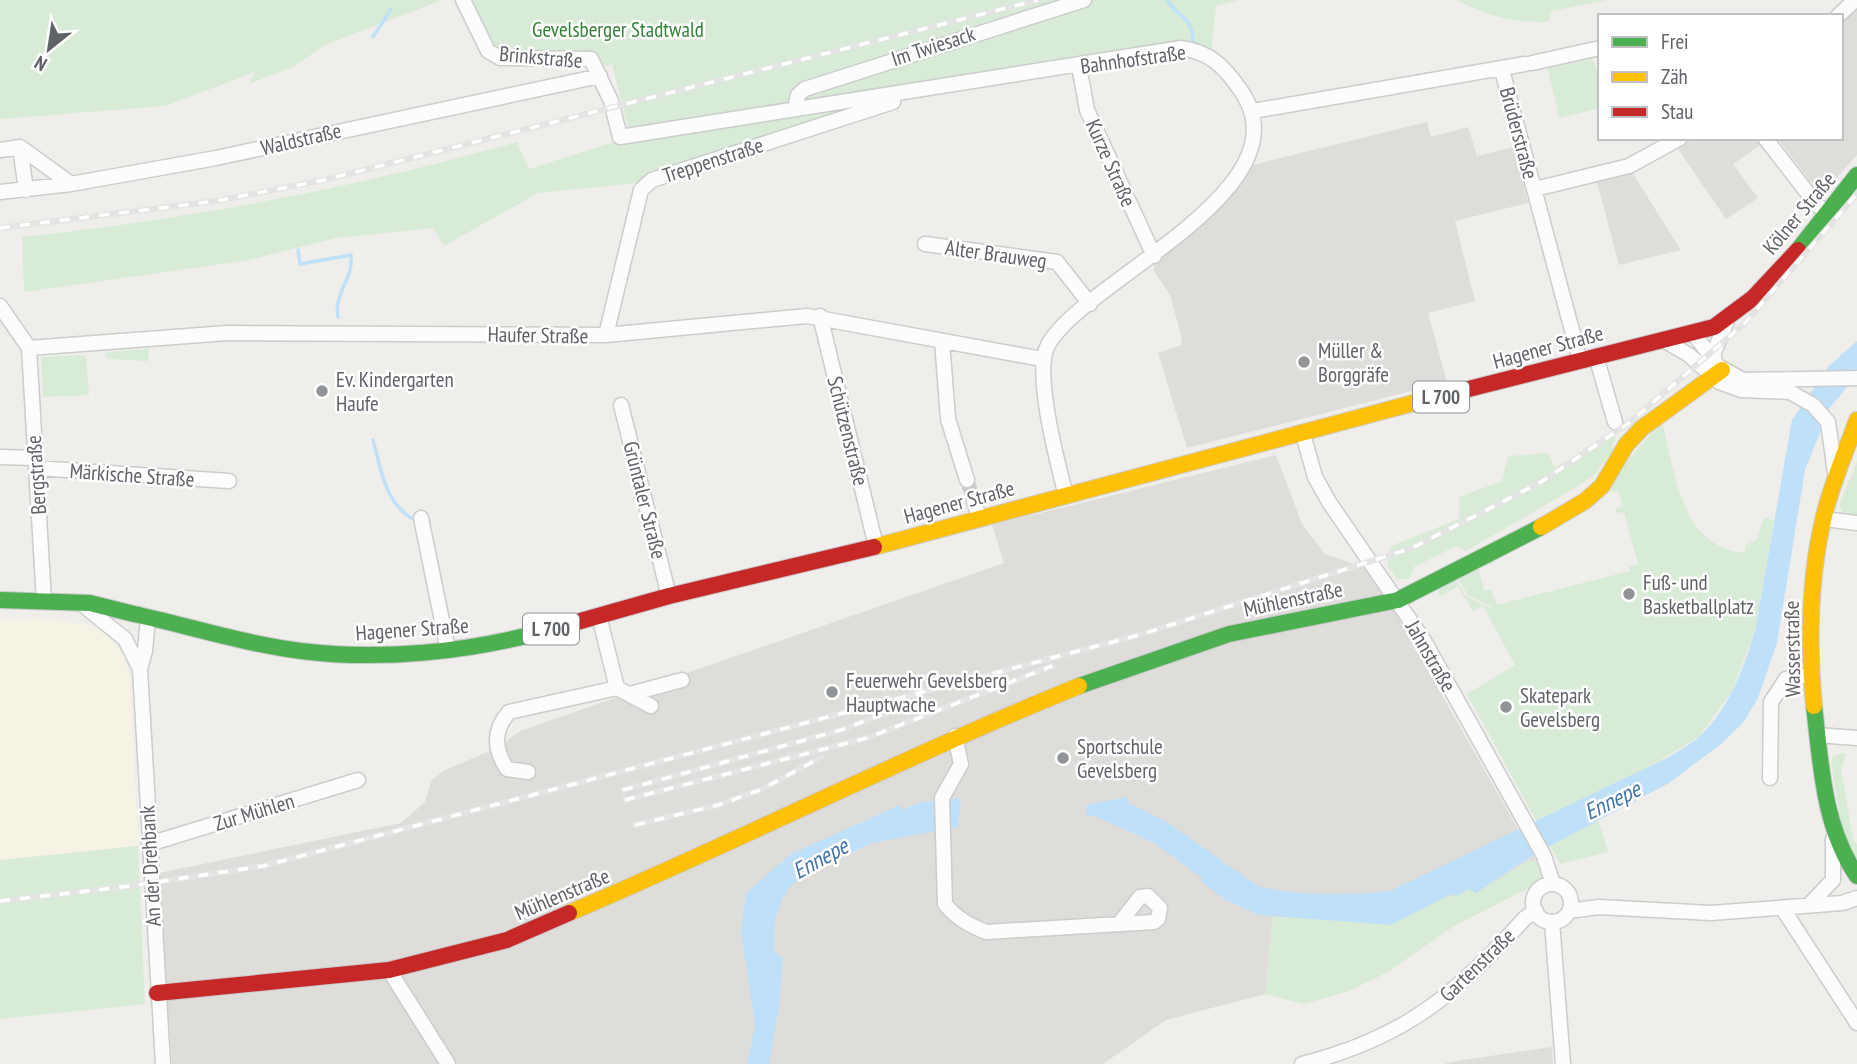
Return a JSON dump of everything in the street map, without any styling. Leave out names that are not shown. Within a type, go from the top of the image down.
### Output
[{"type":"main road","name":"Kölner Straße","points":[[1772,277],[1857,175]]},
{"type":"main road","name":"Hagener Straße","points":[[0,600],[117,606],[141,616],[300,651],[371,656],[448,650],[515,639],[669,596],[713,588],[876,546],[1588,358],[1694,334],[1727,320],[1772,277]]},
{"type":"main road","name":"Mühlenstraße","points":[[158,993],[389,970],[507,940],[671,870],[955,736],[1101,677],[1229,634],[1398,600],[1475,558],[1512,544],[1585,501],[1602,486],[1626,445],[1642,428],[1712,369]]},
{"type":"main road","name":"Wasserstraße","points":[[1857,420],[1824,519],[1812,586],[1811,674],[1817,735],[1833,839],[1857,876]]},
{"type":"street","name":"Brinkstraße","points":[[463,0],[488,51],[500,58],[591,59],[600,76]]},
{"type":"street","name":"Im Twiesack","points":[[795,109],[798,95],[805,89],[1084,0]]},
{"type":"street","points":[[1841,14],[1855,0]]},
{"type":"street","name":"Bahnhofstraße","points":[[600,76],[620,137],[931,90],[1181,48],[1211,56],[1245,95],[1252,111]]},
{"type":"street","points":[[1502,69],[1598,48]]},
{"type":"street","name":"Kurze Straße","points":[[1079,66],[1087,110],[1154,256]]},
{"type":"street","name":"Brüderstraße","points":[[1252,111],[1502,69],[1535,189],[1588,358],[1615,422]]},
{"type":"street","name":"Waldstraße","points":[[0,192],[71,184],[216,158],[600,76]]},
{"type":"street","name":"Treppenstraße","points":[[606,335],[641,190],[652,180],[931,90]]},
{"type":"street","points":[[1066,496],[1051,433],[1042,359],[1056,334],[1090,303],[1154,256],[1221,197],[1250,146],[1252,111]]},
{"type":"street","points":[[1535,189],[1629,166],[1676,140]]},
{"type":"street","points":[[1767,140],[1817,205],[1827,213]]},
{"type":"street","points":[[20,147],[26,190]]},
{"type":"street","points":[[0,150],[20,147],[71,184]]},
{"type":"street","name":"Alter Brauweg","points":[[925,244],[1057,262],[1090,303]]},
{"type":"street","points":[[0,306],[29,348]]},
{"type":"street","name":"Haufer Straße","points":[[29,348],[227,334],[606,335],[792,316],[820,316],[1042,359]]},
{"type":"street","name":"Schützenstraße","points":[[820,316],[876,546]]},
{"type":"street","points":[[1712,369],[1714,352],[1727,320]]},
{"type":"street","points":[[1694,334],[1712,369],[1743,380],[1856,378]]},
{"type":"street","points":[[942,341],[948,419],[967,480]]},
{"type":"street","points":[[1665,341],[1741,390],[1780,390],[1801,397],[1828,422],[1833,440],[1835,481]]},
{"type":"street","name":"Bergstraße","points":[[29,348],[44,601]]},
{"type":"street","name":"Grüntaler Straße","points":[[621,405],[669,596]]},
{"type":"street","name":"Jahnstraße","points":[[1303,434],[1315,477],[1360,550],[1398,600],[1524,819],[1544,856],[1553,884]]},
{"type":"street","name":"Märkische Straße","points":[[0,457],[36,463],[229,481]]},
{"type":"street","points":[[974,501],[979,518]]},
{"type":"street","points":[[421,518],[448,650]]},
{"type":"street","points":[[1824,519],[1857,523]]},
{"type":"street","name":"An der Drehbank","points":[[83,605],[113,627],[132,648]]},
{"type":"street","name":"An der Drehbank","points":[[141,616],[130,631],[132,648],[140,669],[163,1064]]},
{"type":"street","name":"An der Drehbank","points":[[140,669],[145,651],[141,616]]},
{"type":"street","points":[[599,616],[624,691],[652,706]]},
{"type":"street","points":[[1770,778],[1771,702],[1780,683],[1786,679],[1811,674]]},
{"type":"street","points":[[528,772],[508,769],[497,742],[496,730],[509,712],[682,680]]},
{"type":"street","points":[[1817,735],[1857,738]]},
{"type":"street","points":[[955,736],[961,764],[942,798],[945,904],[967,924],[986,932],[1119,924]]},
{"type":"street","name":"Zur Mühlen","points":[[149,844],[358,780]]},
{"type":"street","points":[[1809,905],[1833,880],[1833,839]]},
{"type":"street","points":[[1552,922],[1535,911],[1536,893],[1553,884],[1599,907]]},
{"type":"street","points":[[1552,922],[1565,917],[1569,911],[1569,894]]},
{"type":"street","points":[[1569,911],[1599,907],[1712,914],[1842,903],[1857,898]]},
{"type":"street","points":[[1783,909],[1857,1023]]},
{"type":"street","name":"Gartenstraße","points":[[1302,1064],[1362,1045],[1417,1018],[1458,988],[1535,911]]},
{"type":"street","points":[[1552,922],[1563,1064]]},
{"type":"street","points":[[389,970],[448,1064]]},
{"type":"shaded area","points":[[1857,0],[1857,155],[1831,184],[1822,186],[1811,182],[1779,140],[1843,140],[1843,14]]},
{"type":"shaded area","points":[[1427,122],[1431,137],[1468,127],[1477,156],[1515,147],[1528,203],[1455,221],[1475,301],[1428,313],[1447,382],[1187,448],[1158,353],[1182,345],[1181,335],[1170,295],[1154,271],[1154,256],[1240,168]]},
{"type":"shaded area","points":[[1692,140],[1756,140],[1760,145],[1733,164],[1758,198],[1726,219],[1678,149]]},
{"type":"shaded area","points":[[1633,174],[1681,250],[1619,265],[1597,182]]},
{"type":"shaded area","points":[[1276,455],[1302,524],[1325,554],[1371,570],[1536,861],[1528,861],[1476,893],[1305,919],[1273,917],[1265,994],[1166,1020],[1103,1064],[172,1064],[159,873],[401,823],[425,802],[431,781],[445,770],[497,748],[520,731],[1004,563],[992,525]]},
{"type":"shaded area","points":[[37,619],[88,625],[106,635],[123,655],[130,677],[138,846],[0,860],[0,620]]},
{"type":"shaded area","points":[[1552,1047],[1553,1064],[1444,1064],[1450,1062]]},
{"type":"green space","points":[[0,0],[442,0],[325,45],[293,67],[249,84],[255,72],[165,106],[0,119]]},
{"type":"green space","name":"Gevelsberger Stadtwald","points":[[466,0],[1238,0],[1216,6],[1211,56],[1195,50],[931,90],[649,182],[538,193],[444,246],[433,228],[336,238],[249,260],[24,292],[22,237],[148,221],[271,200],[394,174],[517,142],[529,169],[630,137],[612,64],[606,67],[605,64],[500,61],[490,49]]},
{"type":"green space","points":[[1457,0],[1607,0],[1552,11],[1548,22],[1501,17]]},
{"type":"green space","points":[[1593,59],[1598,75],[1598,108],[1559,118],[1548,68]]},
{"type":"green space","points":[[149,349],[148,361],[109,359],[105,356],[107,352]]},
{"type":"green space","points":[[86,355],[89,395],[43,397],[41,357]]},
{"type":"green space","points":[[1662,421],[1684,504],[1706,537],[1723,548],[1745,553],[1745,546],[1757,539],[1764,518],[1774,520],[1755,631],[1732,691],[1699,737],[1632,777],[1591,796],[1608,852],[1560,864],[1467,694],[1515,665],[1483,606],[1473,611],[1458,586],[1441,596],[1436,588],[1454,577],[1466,596],[1490,608],[1492,607],[1468,595],[1457,578],[1493,559],[1494,563],[1478,568],[1484,591],[1491,589],[1497,605],[1630,571],[1629,567],[1638,564],[1624,512],[1616,513],[1615,509],[1623,506],[1618,491],[1611,492],[1611,488],[1625,464]]},
{"type":"green space","points":[[1611,432],[1616,439],[1611,447],[1613,450],[1596,473],[1580,485],[1466,551],[1456,546],[1414,567],[1409,579],[1398,579],[1387,566],[1391,546],[1459,519],[1459,497],[1502,481],[1508,456],[1548,453],[1555,468]]},
{"type":"green space","points":[[1857,461],[1857,516],[1844,514],[1839,506]]},
{"type":"green space","points":[[1846,754],[1841,768],[1853,838],[1857,845],[1857,869],[1846,852],[1831,763],[1833,756]]},
{"type":"green space","points":[[138,846],[145,1004],[0,1019],[0,860]]},
{"type":"green space","points":[[1528,861],[1536,861],[1543,872],[1541,882],[1454,926],[1388,972],[1349,991],[1304,1004],[1265,994],[1273,917],[1374,911],[1431,901],[1469,889],[1476,892]]},
{"type":"water","name":"Ennepe","points":[[1857,341],[1857,375],[1818,422],[1821,430],[1805,470],[1777,643],[1758,698],[1743,723],[1721,744],[1669,783],[1533,855],[1476,893],[1469,889],[1457,896],[1452,894],[1391,925],[1259,915],[1226,900],[1202,882],[1201,877],[1154,843],[1093,815],[1087,817],[1086,805],[1126,797],[1128,803],[1167,822],[1256,885],[1304,893],[1390,891],[1669,757],[1697,739],[1710,725],[1734,687],[1755,631],[1792,420],[1828,367]]},
{"type":"water","name":"Ennepe","points":[[961,798],[958,827],[872,843],[804,876],[790,886],[782,899],[775,921],[774,951],[783,959],[779,1009],[769,1064],[747,1064],[755,1025],[741,931],[746,893],[791,854],[900,805],[902,810],[917,803]]},
{"type":"waterway","points":[[1167,0],[1188,22],[1193,43]]},
{"type":"waterway","points":[[373,37],[391,9]]},
{"type":"waterway","points":[[298,250],[300,264],[351,255],[350,271],[338,301],[338,317]]},
{"type":"waterway","points":[[373,440],[389,493],[402,511],[411,518]]},
{"type":"tunnel","points":[[967,480],[974,501]]},
{"type":"railway","points":[[0,228],[216,201],[324,180],[1038,0]]},
{"type":"railway","points":[[0,901],[131,886],[263,866],[1139,635],[1412,548],[1541,482],[1629,423],[1744,324],[1857,194]]},
{"type":"railway","points":[[625,800],[867,738],[1052,666]]},
{"type":"railway","points":[[623,790],[841,730],[905,706]]},
{"type":"railway","points":[[635,825],[718,805],[760,790],[822,757]]},
{"type":"traffic: fast","points":[[1798,250],[1857,175]]},
{"type":"traffic: fast","points":[[1079,686],[1229,634],[1398,600],[1541,527]]},
{"type":"traffic: fast","points":[[0,600],[90,603],[259,644],[331,654],[424,653],[486,644],[545,631]]},
{"type":"traffic: fast","points":[[1814,706],[1830,816],[1846,857],[1857,876]]},
{"type":"traffic: slow","points":[[1541,527],[1585,501],[1602,486],[1626,445],[1642,428],[1722,370]]},
{"type":"traffic: slow","points":[[874,547],[1421,401]]},
{"type":"traffic: slow","points":[[1814,706],[1811,633],[1816,560],[1828,500],[1857,420]]},
{"type":"traffic: slow","points":[[569,913],[1079,686]]},
{"type":"traffic: jam","points":[[1421,401],[1714,327],[1753,298],[1798,250]]},
{"type":"traffic: jam","points":[[545,631],[669,596],[874,547]]},
{"type":"traffic: jam","points":[[157,993],[389,970],[507,940],[569,913]]},
{"type":"place","name":"Müller & Borggräfe","points":[[1304,362]]},
{"type":"place","name":"Ev. Kindergarten Haufe","points":[[322,391]]},
{"type":"place","name":"Fuß- und Basketballplatz","points":[[1629,594]]},
{"type":"place","name":"Feuerwehr Gevelsberg Hauptwache","points":[[832,692]]},
{"type":"place","name":"Skatepark Gevelsberg","points":[[1506,707]]},
{"type":"place","name":"Sportschule Gevelsberg","points":[[1063,758]]}]
